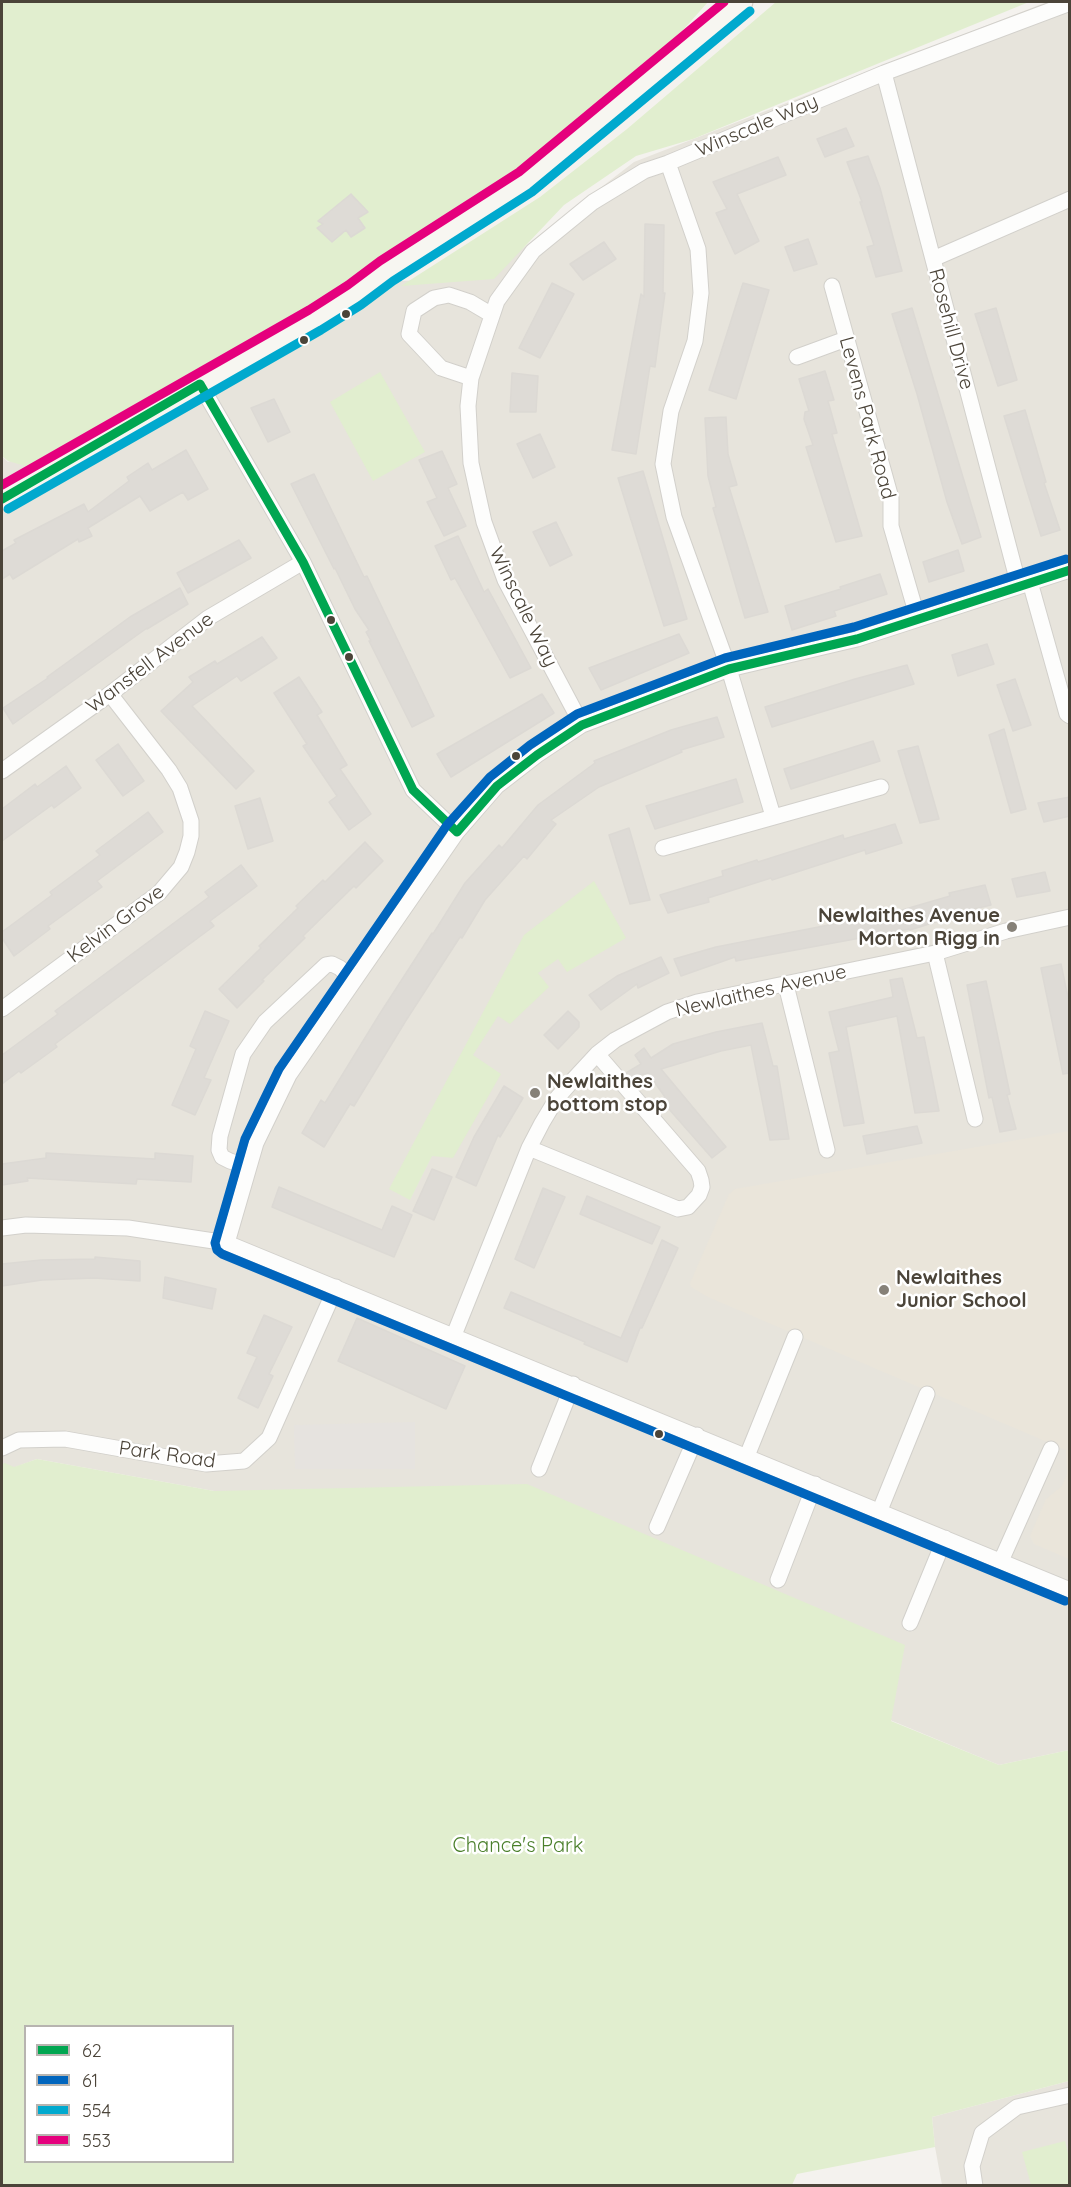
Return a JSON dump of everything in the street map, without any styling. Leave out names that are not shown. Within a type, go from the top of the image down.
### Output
[{"type":"main road","points":[[4,493],[355,295],[386,271],[526,182],[742,2]]},
{"type":"street","name":"Winscale Way","points":[[582,725],[505,580],[484,522],[471,463],[468,406],[471,378],[497,301],[533,251],[593,202],[644,171],[884,73],[1070,3]]},
{"type":"street","name":"Rosehill Drive","points":[[884,73],[933,259],[1024,584],[1067,714],[1070,716]]},
{"type":"street","points":[[668,163],[698,249],[701,293],[694,341],[671,411],[663,464],[675,517],[729,669],[773,816]]},
{"type":"street","points":[[933,259],[1070,199]]},
{"type":"street","name":"Levens Park Road","points":[[832,286],[891,498],[891,526],[918,619]]},
{"type":"street","points":[[471,378],[441,369],[409,334],[414,311],[434,298],[449,295],[470,302],[492,315]]},
{"type":"street","points":[[797,357],[846,339]]},
{"type":"street","points":[[200,384],[303,562],[413,790],[457,832]]},
{"type":"street","name":"Wansfell Avenue","points":[[2,771],[110,694],[208,618],[303,562]]},
{"type":"street","points":[[227,1243],[256,1143],[289,1074],[457,832],[497,786],[537,755],[582,725],[729,669],[857,639],[1070,570]]},
{"type":"street","name":"Kelvin Grove","points":[[2,1009],[159,893],[181,867],[187,852],[191,837],[191,821],[180,788],[169,770],[110,694]]},
{"type":"street","points":[[663,848],[881,787]]},
{"type":"street","name":"Newlaithes Avenue","points":[[454,1335],[529,1148],[557,1098],[597,1054],[615,1040],[667,1012],[697,1002],[935,953],[1006,932],[1070,917]]},
{"type":"street","points":[[935,953],[975,1119]]},
{"type":"street","points":[[249,1167],[230,1161],[222,1156],[219,1150],[220,1136],[243,1054],[265,1022],[326,965],[332,964],[340,968],[353,981]]},
{"type":"street","points":[[786,985],[827,1150]]},
{"type":"street","points":[[529,1148],[678,1209],[688,1207],[694,1202],[702,1187],[698,1171],[597,1054]]},
{"type":"street","points":[[2,1228],[26,1225],[128,1228],[227,1243],[1070,1590]]},
{"type":"street","name":"Park Road","points":[[2,1448],[19,1440],[65,1439],[206,1464],[244,1461],[269,1438],[336,1287]]},
{"type":"street","points":[[747,1456],[795,1337]]},
{"type":"street","points":[[539,1469],[573,1384]]},
{"type":"street","points":[[880,1510],[927,1394]]},
{"type":"street","points":[[657,1527],[697,1435]]},
{"type":"street","points":[[1001,1561],[1051,1449]]},
{"type":"street","points":[[778,1580],[815,1484]]},
{"type":"street","points":[[910,1623],[945,1538]]},
{"type":"street","points":[[975,2186],[972,2166],[982,2133],[1017,2107],[1070,2095]]},
{"type":"shaded area","points":[[1047,2],[1069,2],[1069,1750],[999,1765],[890,1720],[214,1491],[37,1459],[2,1472],[2,456],[8,462],[369,282],[484,278],[634,162]]},
{"type":"shaded area","name":"Newlaithes Junior School","points":[[1069,1131],[1069,1559],[1034,1544],[1030,1536],[1046,1499],[1062,1486],[1067,1474],[1066,1450],[708,1297],[691,1287],[690,1283],[729,1194],[735,1189]]},
{"type":"shaded area","points":[[415,1422],[415,1469],[295,1469],[294,1425]]},
{"type":"shaded area","points":[[1069,2081],[1069,2185],[942,2185],[932,2117]]},
{"type":"green space","points":[[2,2],[708,2],[608,114],[314,317],[32,468],[8,461],[2,456]]},
{"type":"green space","points":[[776,2],[1029,2],[693,139],[636,156],[564,205],[494,279],[401,286],[540,197],[627,129]]},
{"type":"green space","points":[[380,372],[425,452],[373,481],[330,402]]},
{"type":"green space","points":[[594,881],[626,938],[567,972],[558,959],[538,973],[549,987],[510,1024],[498,1016],[473,1055],[501,1074],[453,1158],[432,1156],[410,1200],[389,1189],[524,935]]},
{"type":"green space","name":"Chance's Park","points":[[37,1459],[214,1491],[527,1484],[905,1645],[891,1721],[999,1765],[1069,1750],[1069,2081],[932,2117],[935,2147],[797,2174],[792,2185],[2,2185],[2,1464],[14,1467]]},
{"type":"green space","points":[[1065,2141],[1069,2158],[1069,2185],[1031,2185],[1022,2152]]},
{"type":"building","points":[[846,128],[854,146],[825,157],[817,139]]},
{"type":"building","points":[[868,156],[880,188],[902,271],[876,277],[867,247],[874,245],[860,202],[862,202],[847,162]]},
{"type":"building","points":[[778,157],[786,175],[737,194],[759,241],[735,254],[716,213],[727,209],[713,182]]},
{"type":"building","points":[[351,194],[368,212],[358,218],[365,228],[351,237],[346,230],[332,242],[317,228],[323,224],[318,221]]},
{"type":"building","points":[[645,224],[664,225],[663,293],[665,293],[655,367],[650,366],[636,454],[612,450],[641,294],[644,297]]},
{"type":"building","points":[[808,239],[817,264],[794,271],[785,247]]},
{"type":"building","points":[[604,242],[616,259],[583,280],[570,264]]},
{"type":"building","points":[[552,283],[574,294],[540,358],[519,348]]},
{"type":"building","points":[[743,283],[769,290],[736,399],[709,390]]},
{"type":"building","points":[[912,308],[981,537],[962,544],[947,502],[892,314]]},
{"type":"building","points":[[996,308],[1017,380],[998,386],[975,314]]},
{"type":"building","points":[[825,371],[834,400],[828,401],[837,433],[832,434],[862,536],[836,542],[806,447],[813,445],[804,419],[805,412],[809,411],[799,379]]},
{"type":"building","points":[[512,373],[538,376],[536,412],[510,412]]},
{"type":"building","points":[[274,399],[290,432],[268,442],[251,408]]},
{"type":"building","points":[[1025,410],[1046,482],[1044,483],[1060,530],[1041,536],[1004,416]]},
{"type":"building","points":[[726,417],[728,454],[737,485],[729,487],[768,612],[745,618],[713,508],[716,507],[708,476],[705,418]]},
{"type":"building","points":[[540,434],[555,467],[533,478],[517,444]]},
{"type":"building","points":[[186,450],[208,489],[188,500],[183,492],[150,511],[140,496],[88,528],[92,536],[79,542],[78,539],[13,579],[10,574],[2,579],[2,551],[16,543],[14,540],[84,504],[88,512],[129,481],[127,477],[148,463],[152,470]]},
{"type":"building","points":[[442,451],[457,484],[448,488],[466,526],[444,536],[427,502],[437,498],[419,460]]},
{"type":"building","points":[[643,471],[687,619],[664,626],[618,478]]},
{"type":"building","points":[[314,474],[364,577],[367,576],[434,716],[412,727],[369,641],[371,641],[366,632],[369,630],[355,609],[291,484]]},
{"type":"building","points":[[556,522],[572,555],[550,566],[533,532]]},
{"type":"building","points":[[458,536],[484,592],[488,589],[531,668],[510,678],[455,578],[451,580],[435,546]]},
{"type":"building","points":[[239,540],[251,558],[188,593],[177,573]]},
{"type":"building","points":[[958,550],[964,571],[929,582],[923,562]]},
{"type":"building","points":[[880,574],[887,594],[834,611],[836,616],[792,630],[785,606]]},
{"type":"building","points":[[180,588],[188,604],[147,628],[13,724],[3,708],[48,678],[130,617]]},
{"type":"building","points":[[679,634],[689,653],[601,690],[589,668]]},
{"type":"building","points":[[262,637],[277,658],[241,681],[237,676],[192,706],[254,771],[236,789],[161,711],[193,682],[189,677],[215,661],[217,664]]},
{"type":"building","points":[[987,644],[994,664],[958,676],[952,655]]},
{"type":"building","points":[[907,665],[914,684],[772,727],[765,707]]},
{"type":"building","points":[[299,677],[322,712],[317,715],[347,765],[340,769],[371,814],[349,830],[329,802],[337,796],[303,746],[307,744],[274,693]]},
{"type":"building","points":[[1015,679],[1031,725],[1013,731],[997,685]]},
{"type":"building","points":[[542,694],[554,713],[451,777],[437,754]]},
{"type":"building","points":[[717,717],[724,737],[681,750],[682,752],[599,787],[551,820],[556,824],[527,859],[524,856],[485,900],[405,1022],[354,1106],[350,1104],[324,1147],[302,1133],[321,1100],[325,1103],[465,883],[499,845],[502,848],[538,805],[595,763],[594,761],[671,730]]},
{"type":"building","points":[[1004,729],[1026,809],[1011,813],[989,735]]},
{"type":"building","points":[[873,741],[880,761],[791,789],[784,769]]},
{"type":"building","points":[[118,744],[144,781],[123,796],[96,760]]},
{"type":"building","points":[[918,746],[939,819],[920,823],[898,751]]},
{"type":"building","points":[[66,766],[81,788],[54,808],[52,805],[2,841],[2,809],[35,784],[37,787]]},
{"type":"building","points":[[736,779],[743,802],[655,829],[646,806]]},
{"type":"building","points":[[1070,797],[1070,816],[1044,822],[1038,803]]},
{"type":"building","points":[[260,798],[273,841],[248,849],[235,806]]},
{"type":"building","points":[[148,812],[163,832],[97,881],[102,887],[48,926],[50,929],[14,956],[2,938],[2,932],[52,895],[50,892],[100,855],[96,851]]},
{"type":"building","points":[[895,824],[902,843],[866,854],[865,850],[772,880],[771,878],[708,898],[709,902],[668,913],[660,895],[723,876],[722,871],[757,860],[758,862],[843,835],[844,839]]},
{"type":"building","points":[[629,828],[650,900],[630,904],[609,835]]},
{"type":"building","points":[[365,842],[383,861],[303,936],[305,938],[237,1008],[219,989],[261,948],[259,946],[298,908],[296,906],[323,880],[325,882]]},
{"type":"building","points":[[241,865],[257,886],[210,921],[214,926],[55,1044],[57,1047],[2,1084],[2,1055],[58,1014],[55,1011],[209,897],[205,892]]},
{"type":"building","points":[[1045,872],[1050,891],[1017,897],[1012,879]]},
{"type":"building","points":[[985,885],[991,905],[944,916],[945,919],[910,930],[736,961],[735,957],[681,976],[674,959],[716,947],[885,915],[950,896],[949,893]]},
{"type":"building","points":[[661,957],[669,973],[638,988],[637,984],[601,1010],[589,995],[617,976]]},
{"type":"building","points":[[1061,964],[1070,1007],[1070,1073],[1063,1074],[1041,968]]},
{"type":"building","points":[[902,978],[917,1038],[924,1037],[939,1111],[915,1113],[897,1016],[846,1027],[864,1123],[844,1126],[829,1053],[839,1051],[829,1012],[893,997],[890,980]]},
{"type":"building","points":[[986,981],[1010,1094],[1007,1095],[1016,1129],[1000,1132],[992,1097],[989,1098],[967,985]]},
{"type":"building","points":[[205,1011],[229,1021],[204,1078],[211,1080],[195,1115],[172,1105],[196,1049],[190,1046]]},
{"type":"building","points":[[568,1011],[579,1022],[579,1027],[558,1049],[544,1035]]},
{"type":"building","points":[[762,1023],[773,1066],[777,1066],[789,1139],[770,1140],[751,1045],[721,1051],[661,1069],[726,1147],[712,1158],[661,1100],[665,1097],[648,1073],[631,1078],[626,1073],[641,1064],[635,1055],[644,1048],[651,1058],[673,1044],[716,1032]]},
{"type":"building","points":[[504,1086],[523,1098],[500,1137],[498,1135],[476,1186],[456,1177],[474,1137]]},
{"type":"building","points":[[917,1126],[922,1143],[867,1154],[863,1136]]},
{"type":"building","points":[[46,1153],[155,1159],[155,1153],[193,1156],[191,1182],[137,1179],[136,1184],[27,1178],[28,1181],[2,1185],[2,1164],[46,1158]]},
{"type":"building","points":[[432,1169],[452,1177],[434,1220],[413,1211]]},
{"type":"building","points":[[279,1187],[382,1230],[392,1206],[412,1215],[394,1257],[272,1207]]},
{"type":"building","points":[[543,1188],[565,1197],[534,1268],[515,1259]]},
{"type":"building","points":[[587,1196],[660,1227],[652,1244],[580,1214]]},
{"type":"building","points":[[662,1240],[678,1248],[642,1328],[640,1328],[627,1362],[504,1308],[511,1292],[621,1338]]},
{"type":"building","points":[[95,1257],[140,1261],[140,1281],[94,1278],[42,1280],[2,1286],[2,1264],[41,1260],[95,1259]]},
{"type":"building","points":[[165,1277],[216,1289],[212,1309],[163,1298]]},
{"type":"building","points":[[264,1315],[292,1327],[269,1374],[273,1376],[258,1408],[238,1398],[257,1357],[247,1353]]},
{"type":"building","points":[[357,1318],[465,1366],[446,1409],[338,1361]]},
{"type":"transit line","name":"553","points":[[2,485],[309,310],[380,261],[519,172],[724,2]]},
{"type":"transit line","name":"554","points":[[8,509],[321,330],[532,192],[750,11]]},
{"type":"transit line","name":"62","points":[[200,384],[303,562],[413,790],[457,832]]},
{"type":"transit line","name":"62","points":[[2,499],[200,384]]},
{"type":"transit line","name":"61","points":[[1065,1601],[222,1254],[217,1250],[215,1243],[245,1139],[279,1069],[447,825],[490,777],[530,745],[577,714],[725,658],[854,627],[1066,559]]},
{"type":"transit line","name":"62","points":[[457,832],[497,786],[537,755],[582,725],[729,669],[857,639],[1070,570]]},
{"type":"place","name":"Newlaithes Avenue Morton Rigg in","points":[[1012,927]]},
{"type":"place","name":"Newlaithes bottom stop","points":[[535,1093]]},
{"type":"place","name":"Newlaithes Junior School","points":[[884,1290]]}]
